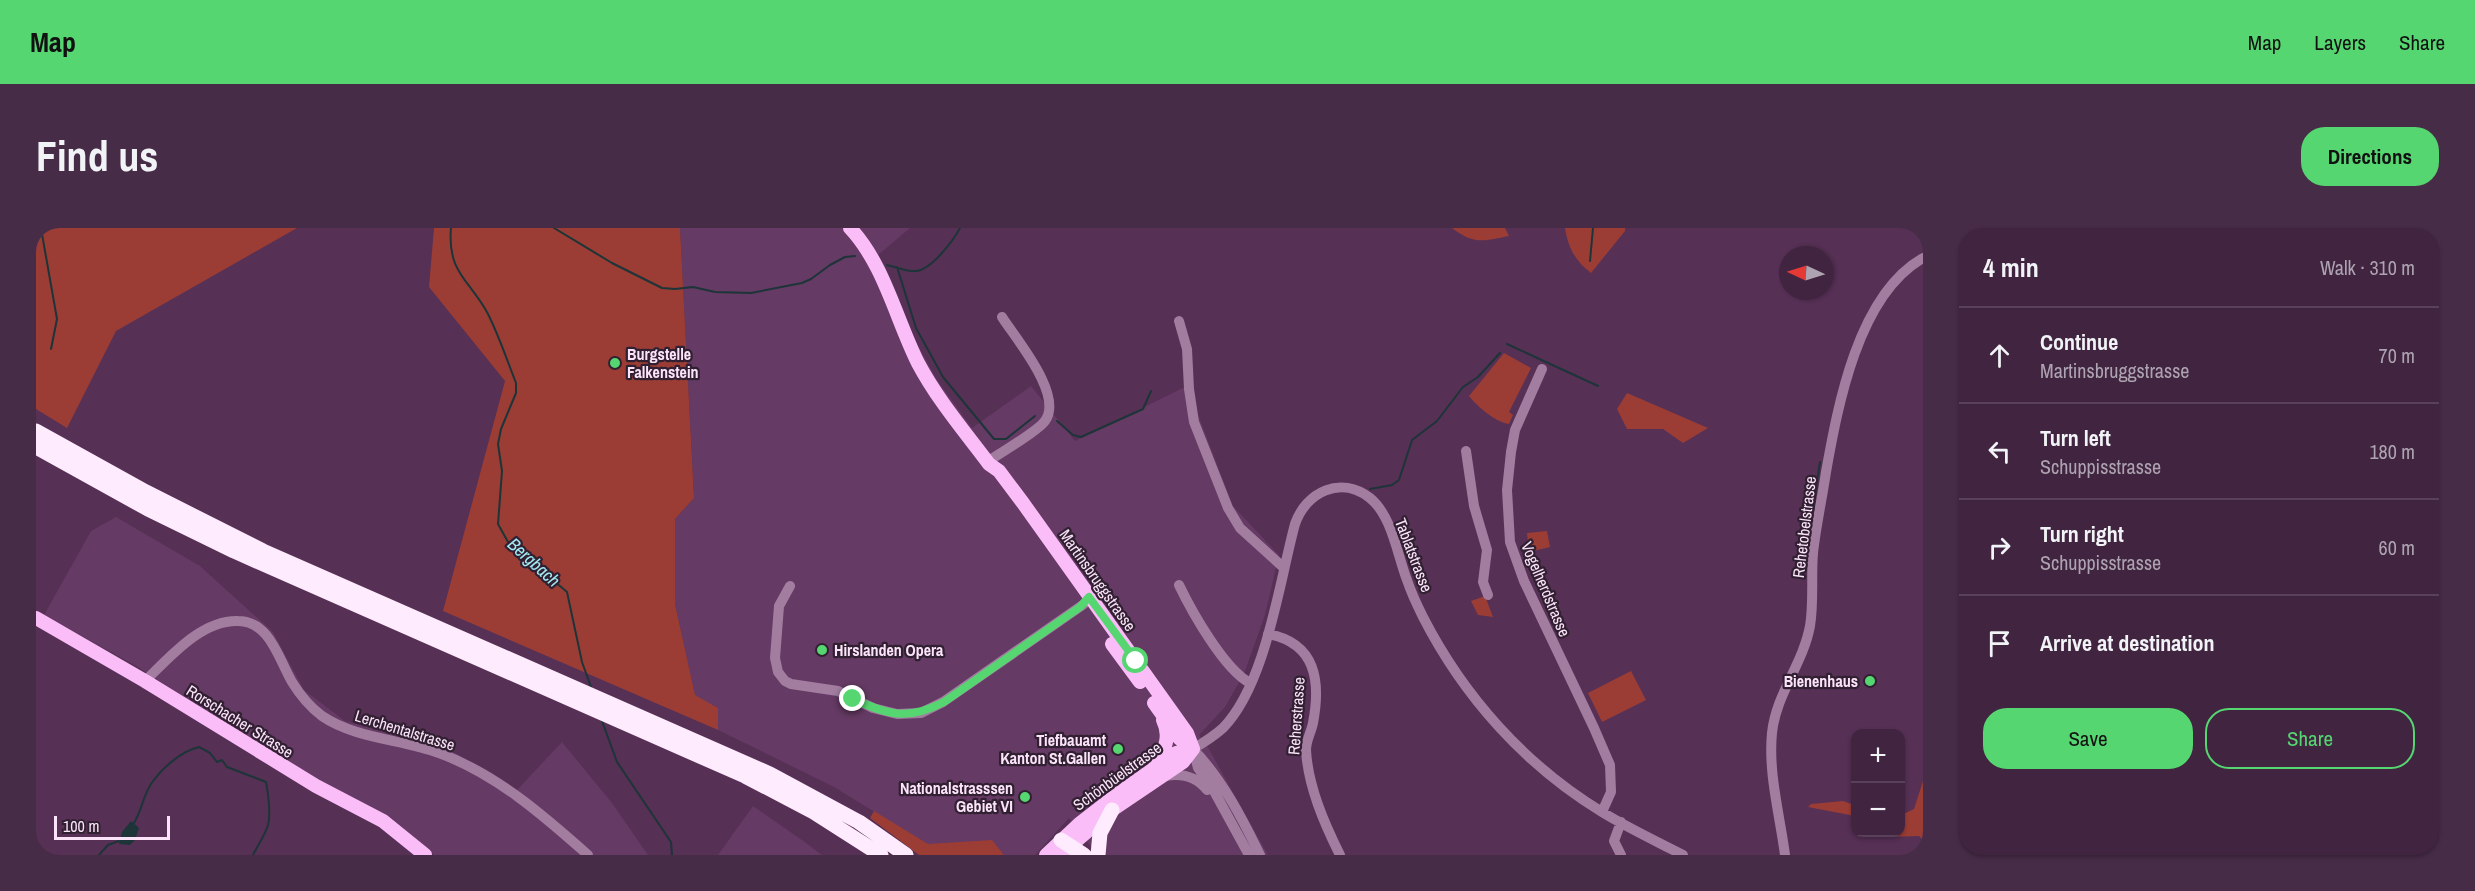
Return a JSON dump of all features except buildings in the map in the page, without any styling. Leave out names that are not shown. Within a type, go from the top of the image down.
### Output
[{"type":"highway","points":[[36,431],[107,472],[228,534],[770,774],[859,822],[906,855]]},
{"type":"highway","points":[[36,447],[148,509],[234,551],[745,776],[812,811],[880,855]]},
{"type":"highway","points":[[745,776],[863,855]]},
{"type":"highway","points":[[1098,855],[1100,833],[1112,810]]},
{"type":"highway","points":[[1065,849],[1084,855]]},
{"type":"main road","name":"Martinsbruggstrasse","points":[[850,228],[869,255],[882,280],[924,372],[988,463],[999,471],[1023,503],[1179,738],[1193,749]]},
{"type":"main road","name":"Martinsbruggstrasse","points":[[1086,601],[1187,733],[1193,749]]},
{"type":"main road","name":"Rorschacher Strasse","points":[[36,618],[145,681],[315,786],[382,820],[425,855]]},
{"type":"main road","name":"Martinsbruggstrasse","points":[[1155,774],[1167,735],[1166,726],[1156,705]]},
{"type":"main road","name":"Schönbüelstrasse","points":[[1046,855],[1065,849],[1155,774],[1176,753],[1193,749]]},
{"type":"main road","name":"Schönbüelstrasse","points":[[1065,849],[1093,813],[1155,774]]},
{"type":"street","name":"Rehetobelstrasse","points":[[1785,855],[1773,761],[1772,731],[1778,704],[1806,643],[1810,627],[1813,554],[1838,407],[1855,354],[1874,312],[1904,273],[1923,258]]},
{"type":"street","points":[[988,463],[1044,423],[1050,406],[1045,383],[1002,317]]},
{"type":"street","points":[[1179,321],[1187,349],[1194,422],[1228,508],[1240,528],[1284,568]]},
{"type":"street","name":"Vogelherdstrasse","points":[[1542,369],[1515,430],[1507,490],[1510,542],[1524,581],[1610,765],[1611,792],[1602,812]]},
{"type":"street","points":[[1466,451],[1474,506],[1487,550],[1483,582],[1488,595]]},
{"type":"street","name":"Tablatstrasse","points":[[1193,749],[1216,734],[1227,723],[1241,703],[1250,683],[1268,634],[1297,517],[1308,500],[1319,492],[1344,487],[1363,493],[1382,511],[1420,610],[1444,654],[1473,698],[1523,753],[1602,812],[1683,855]]},
{"type":"street","points":[[1179,585],[1198,620],[1226,661],[1238,675],[1250,683]]},
{"type":"street","points":[[790,586],[779,606],[776,665],[781,677],[791,684],[838,691],[873,708],[897,714],[921,713],[944,702],[1086,601]]},
{"type":"street","name":"Lerchentalstrasse","points":[[145,681],[184,645],[209,627],[238,621],[249,622],[260,628],[268,637],[293,684],[308,703],[323,716],[359,733],[396,740],[439,753],[475,770],[539,813],[588,855]]},
{"type":"street","name":"Reherstrasse","points":[[1268,634],[1297,646],[1312,665],[1316,688],[1314,714],[1306,749],[1308,764],[1320,808],[1340,855]]},
{"type":"street","name":"Martinsbruggstrasse","points":[[1193,749],[1198,768],[1228,815],[1249,855]]},
{"type":"street","name":"Martinsbruggstrasse","points":[[1193,749],[1206,762],[1244,823],[1260,855]]},
{"type":"street","name":"Martinsbruggstrasse","points":[[1155,774],[1182,775],[1201,782],[1228,815]]},
{"type":"street","points":[[1621,822],[1614,841],[1621,855]]},
{"type":"shaded area","points":[[36,228],[297,228],[116,331],[67,428],[36,409]]},
{"type":"shaded area","points":[[434,228],[680,228],[694,498],[675,519],[675,604],[695,695],[718,708],[718,730],[443,611],[505,381],[429,287]]},
{"type":"shaded area","points":[[680,228],[910,228],[877,256],[910,331],[937,380],[972,428],[1031,386],[1075,441],[1187,386],[1233,506],[1279,555],[1265,615],[1244,674],[1225,707],[1199,735],[1268,855],[1097,855],[1069,818],[1035,855],[999,855],[928,845],[834,787],[718,730],[718,708],[695,696],[675,604],[675,519],[694,498]]},
{"type":"shaded area","points":[[1452,228],[1505,228],[1509,236],[1479,240],[1467,237]]},
{"type":"shaded area","points":[[1565,228],[1625,228],[1625,231],[1591,273],[1573,253]]},
{"type":"shaded area","points":[[1504,353],[1531,368],[1509,412],[1513,415],[1509,424],[1492,417],[1469,396]]},
{"type":"shaded area","points":[[1627,393],[1708,428],[1683,443],[1663,429],[1627,429],[1617,409]]},
{"type":"shaded area","points":[[116,517],[200,566],[273,632],[304,690],[345,721],[416,739],[453,752],[487,770],[517,790],[562,742],[612,803],[648,855],[434,855],[385,815],[318,781],[249,740],[138,667],[44,615],[91,531]]},
{"type":"shaded area","points":[[1547,531],[1550,547],[1529,552],[1527,533]]},
{"type":"shaded area","points":[[1485,596],[1493,617],[1478,615],[1471,601]]},
{"type":"shaded area","points":[[1631,671],[1646,700],[1602,722],[1588,693]]},
{"type":"shaded area","points":[[1923,781],[1923,840],[1919,836],[1905,836],[1905,813],[1914,809]]},
{"type":"shaded area","points":[[1843,801],[1851,804],[1851,815],[1808,807],[1811,804]]},
{"type":"shaded area","points":[[753,806],[802,840],[822,855],[718,855]]},
{"type":"shaded area","points":[[874,811],[928,844],[992,840],[1004,855],[919,855],[870,818]]},
{"type":"shaded area","points":[[131,821],[139,828],[135,840],[130,845],[119,844],[122,832]]},
{"type":"waterway","points":[[44,228],[42,234],[57,319],[51,349]]},
{"type":"waterway","name":"Bergbach","points":[[451,228],[451,243],[456,266],[488,314],[516,383],[516,393],[501,429],[498,444],[502,471],[498,524],[508,542],[567,592],[582,662],[591,687]]},
{"type":"waterway","points":[[554,228],[612,263],[662,288],[693,287],[715,292],[751,293],[802,283],[845,257],[855,256]]},
{"type":"waterway","points":[[887,265],[909,271],[928,266],[941,254],[960,228]]},
{"type":"waterway","points":[[1590,261],[1593,228]]},
{"type":"waterway","points":[[897,267],[916,328],[943,377],[994,439],[1006,439],[1035,416]]},
{"type":"waterway","points":[[1507,344],[1598,386]]},
{"type":"waterway","points":[[1370,489],[1392,485],[1399,480],[1412,440],[1437,421],[1463,387],[1478,377],[1500,353]]},
{"type":"waterway","points":[[1057,421],[1073,435],[1081,437],[1143,409],[1151,391]]},
{"type":"waterway","points":[[1810,530],[1820,462]]},
{"type":"waterway","name":"Bergbach","points":[[602,721],[617,762],[671,842],[672,855]]},
{"type":"waterway","points":[[134,823],[155,778],[179,757],[199,747],[210,753],[217,762],[222,760],[227,767],[266,782],[269,820],[253,855]]},
{"type":"waterway","points":[[99,855],[108,845],[119,841]]},
{"type":"place","name":"Burgstelle Falkenstein","points":[[615,363]]},
{"type":"place","name":"Hirslanden Opera","points":[[822,650]]},
{"type":"place","name":"Bienenhaus","points":[[1870,681]]},
{"type":"place","name":"Tiefbauamt Kanton St.Gallen","points":[[1118,749]]},
{"type":"place","name":"Nationalstrasssen Gebiet VI","points":[[1025,797]]},
{"type":"route","points":[[853,699],[889,713],[905,715],[921,713],[944,702],[1080,607],[1089,597],[1136,661]]}]
